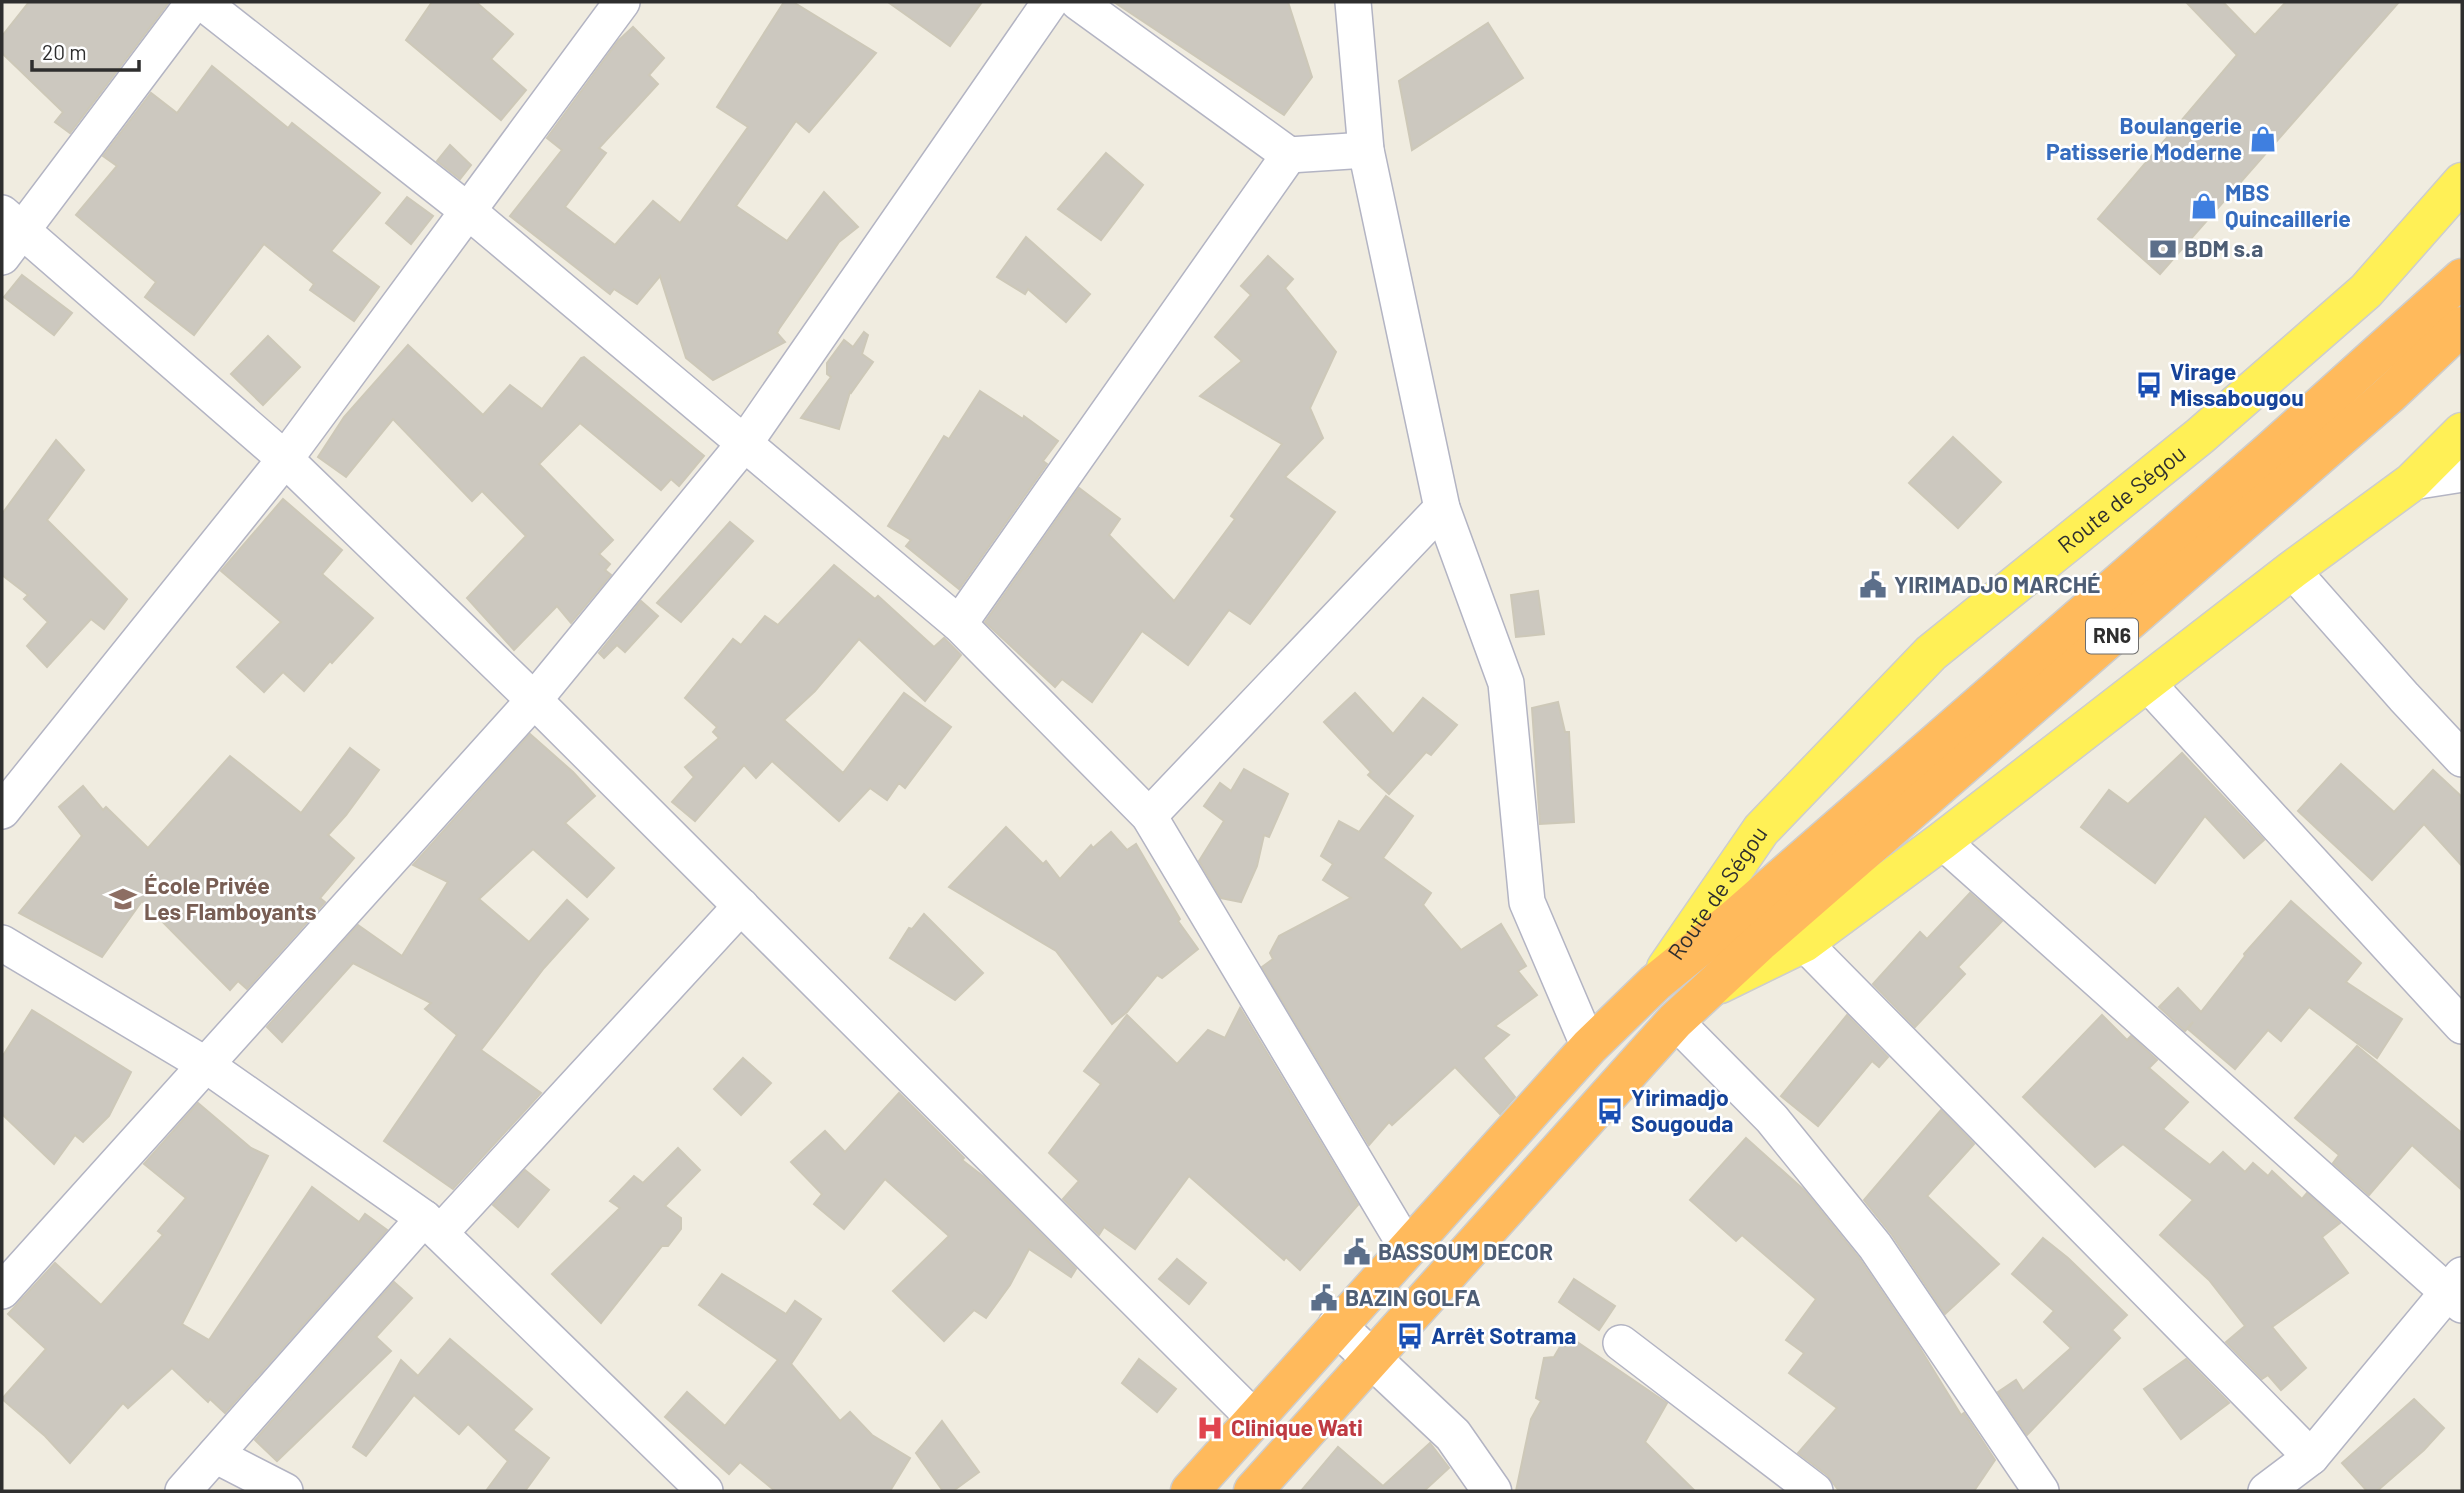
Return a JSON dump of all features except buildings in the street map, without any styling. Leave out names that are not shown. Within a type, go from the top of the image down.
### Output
[{"type":"highway","name":"Route de Ségou","points":[[1253,1491],[1675,1021],[1706,991],[1746,931],[2259,460],[2462,278]]},
{"type":"highway","name":"Route de Ségou","points":[[1190,1491],[1589,1047],[1655,983],[1746,931],[2389,395],[2462,326]]},
{"type":"main road","name":"Route de Ségou","points":[[1655,983],[1761,830],[1931,653],[2049,555],[2200,436],[2366,291],[2462,182]]},
{"type":"main road","name":"Route de Ségou","points":[[1706,991],[1804,943],[1942,841],[2292,570],[2412,482],[2462,432]]},
{"type":"street","points":[[2,257],[12,220],[194,2]]},
{"type":"street","points":[[202,2],[468,211],[959,625],[1149,816],[1406,1248]]},
{"type":"street","points":[[2,811],[285,459],[622,2]]},
{"type":"street","points":[[2,1291],[534,700],[744,444],[1050,2]]},
{"type":"street","points":[[1078,2],[1289,155],[1366,150]]},
{"type":"street","points":[[1353,2],[1366,150],[1442,508],[1506,683],[1527,902],[1589,1047]]},
{"type":"street","points":[[959,625],[1289,155]]},
{"type":"street","points":[[12,220],[285,459],[534,700],[1254,1418]]},
{"type":"street","points":[[2412,482],[2462,474]]},
{"type":"street","points":[[1149,816],[1442,508]]},
{"type":"street","points":[[2292,570],[2462,759]]},
{"type":"street","points":[[2147,683],[2462,1027]]},
{"type":"street","points":[[1942,841],[2458,1291],[2311,1457],[2266,1491]]},
{"type":"street","points":[[183,1491],[432,1225],[741,906]]},
{"type":"street","points":[[2,943],[206,1065],[432,1225],[705,1491]]},
{"type":"street","points":[[1804,943],[2311,1457]]},
{"type":"street","points":[[1675,1021],[1772,1119],[1875,1246],[2040,1491]]},
{"type":"street","points":[[1337,1326],[1453,1435],[1492,1491]]},
{"type":"street","points":[[1621,1343],[1815,1491]]},
{"type":"street","points":[[215,1455],[285,1491]]},
{"type":"place","name":"Boulangerie Patisserie Moderne","points":[[2263,139]]},
{"type":"place","name":"MBS Quincaillerie","points":[[2204,206]]},
{"type":"place","name":"BDM s.a","points":[[2163,249]]},
{"type":"place","name":"Virage Missabougou","points":[[2149,385]]},
{"type":"place","name":"YIRIMADJO MARCHÉ","points":[[1873,585]]},
{"type":"place","name":"École Privée Les Flamboyants","points":[[123,899]]},
{"type":"place","name":"Yirimadjo Sougouda","points":[[1610,1111]]},
{"type":"place","name":"BASSOUM DECOR","points":[[1357,1252]]},
{"type":"place","name":"BAZIN GOLFA","points":[[1324,1298]]},
{"type":"place","name":"Arrêt Sotrama","points":[[1410,1336]]},
{"type":"place","name":"Clinique Wati","points":[[1210,1428]]}]
